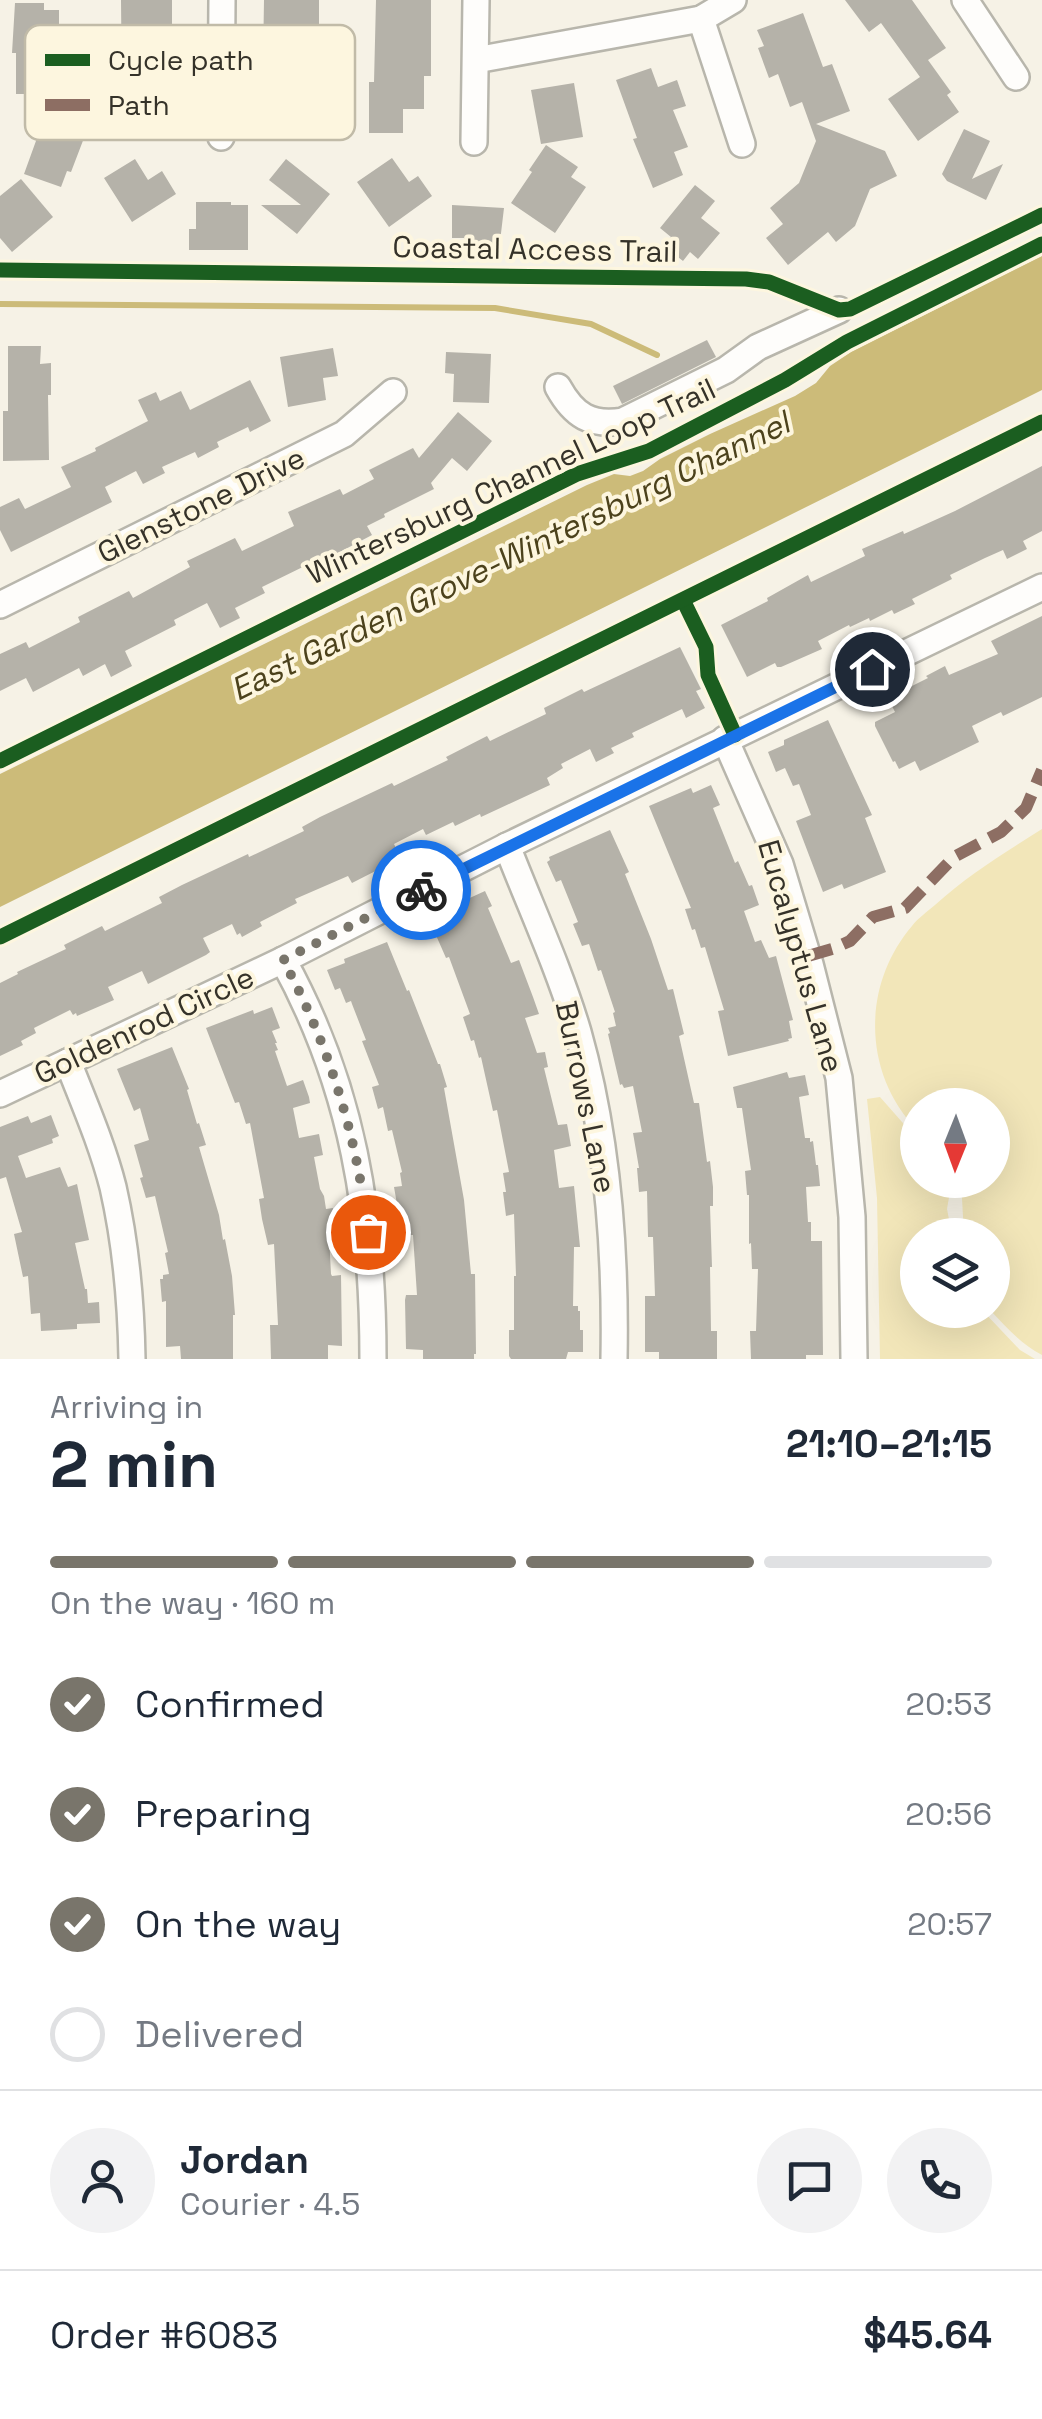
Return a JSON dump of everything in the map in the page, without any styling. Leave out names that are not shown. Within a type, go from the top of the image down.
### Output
[{"type":"street","points":[[222,0],[222,25]]},
{"type":"street","points":[[474,142],[476,0]]},
{"type":"street","points":[[476,60],[701,18],[733,0]]},
{"type":"street","points":[[965,0],[1016,76]]},
{"type":"street","points":[[701,18],[742,144]]},
{"type":"street","points":[[558,387],[578,414],[607,424],[624,421],[726,370],[758,348],[839,310]]},
{"type":"street","name":"Glenstone Drive","points":[[0,605],[344,434],[394,392]]},
{"type":"street","name":"Goldenrod Circle","points":[[0,1094],[283,960],[507,846],[1042,587]]},
{"type":"street","name":"Eucalyptus Lane","points":[[725,740],[780,864],[839,1078],[852,1217],[854,1359]]},
{"type":"street","name":"Burrows Lane","points":[[507,846],[564,990],[592,1092],[612,1227],[614,1359]]},
{"type":"street","points":[[283,960],[302,994],[328,1060],[352,1141],[370,1258],[372,1359]]},
{"type":"street","points":[[68,1062],[112,1186],[131,1299],[132,1359]]},
{"type":"shaded area","points":[[1042,829],[1042,1355],[1009,1328],[1010,1218],[963,1218],[962,1198],[1010,1198],[1010,1088],[900,1088],[900,1109],[878,1057],[877,1002],[895,950],[914,923],[973,874]]},
{"type":"shaded area","points":[[880,1097],[900,1120],[900,1198],[949,1198],[949,1218],[900,1218],[900,1328],[999,1328],[1035,1359],[880,1359],[877,1198],[867,1099]]},
{"type":"water","name":"East Garden Grove-Wintersburg Channel","points":[[1042,256],[1042,390],[0,907],[0,774],[587,485],[614,474],[630,476],[643,471],[710,434],[795,396],[851,352]]},
{"type":"building","points":[[121,0],[172,0],[172,25],[121,25]]},
{"type":"building","points":[[264,0],[319,0],[319,25],[264,25]]},
{"type":"building","points":[[376,0],[431,0],[431,76],[424,76],[424,109],[403,109],[403,133],[369,133]]},
{"type":"building","points":[[845,0],[912,0],[946,48],[928,60],[951,92],[947,95],[959,112],[918,141],[888,99],[920,77],[881,23],[869,32]]},
{"type":"building","points":[[15,3],[44,3],[44,10],[59,10],[59,25],[25,25],[25,94],[16,94],[16,53],[12,53]]},
{"type":"building","points":[[803,13],[823,67],[832,64],[850,111],[816,124],[885,151],[897,176],[870,189],[855,226],[836,242],[828,232],[788,265],[766,238],[783,224],[770,208],[799,183],[816,141],[802,102],[790,107],[778,74],[769,78],[758,48],[764,46],[757,30]]},
{"type":"building","points":[[651,68],[658,87],[677,80],[686,106],[673,110],[688,147],[674,152],[683,175],[653,188],[633,139],[637,138],[616,80]]},
{"type":"building","points":[[574,83],[583,137],[541,144],[531,90]]},
{"type":"building","points":[[964,129],[990,141],[972,179],[1003,164],[986,200],[947,181],[942,174]]},
{"type":"building","points":[[36,140],[83,140],[61,187],[24,174]]},
{"type":"building","points":[[546,145],[578,167],[571,177],[586,187],[555,233],[511,203]]},
{"type":"building","points":[[392,158],[409,182],[418,176],[432,196],[389,227],[357,182]]},
{"type":"building","points":[[135,159],[148,180],[162,171],[176,194],[132,222],[104,178]]},
{"type":"building","points":[[286,159],[330,194],[297,234],[261,205],[301,205],[269,180]]},
{"type":"building","points":[[21,179],[53,217],[12,252],[0,238],[0,196]]},
{"type":"building","points":[[695,185],[715,201],[701,218],[720,233],[698,259],[690,252],[683,261],[674,254],[655,257],[671,237],[660,228]]},
{"type":"building","points":[[196,202],[248,205],[248,250],[189,250],[189,229],[196,229]]},
{"type":"building","points":[[452,205],[504,208],[499,250],[464,249],[464,238],[452,238]]},
{"type":"building","points":[[707,340],[716,357],[622,404],[613,386]]},
{"type":"building","points":[[8,346],[41,346],[40,364],[51,363],[49,460],[3,461]]},
{"type":"building","points":[[333,348],[338,376],[323,378],[326,400],[288,407],[280,357]]},
{"type":"building","points":[[446,352],[491,354],[489,403],[453,402],[454,374],[445,373]]},
{"type":"building","points":[[250,380],[271,421],[217,442],[219,447],[198,458],[195,452],[162,467],[165,473],[143,484],[136,471],[105,487],[112,502],[11,552],[0,530],[0,507],[19,498],[25,509],[71,487],[61,467],[148,421],[138,400],[156,392],[160,401],[181,391],[190,410]]},
{"type":"building","points":[[458,412],[492,441],[467,471],[452,458],[431,483],[434,489],[367,526],[372,535],[338,553],[341,560],[320,571],[315,561],[262,587],[265,593],[235,608],[240,618],[220,628],[207,603],[174,620],[176,625],[125,651],[132,666],[111,677],[105,664],[83,676],[79,668],[33,692],[26,678],[0,691],[0,654],[26,642],[29,648],[129,591],[133,598],[190,567],[187,561],[235,538],[242,551],[294,526],[288,512],[340,489],[343,495],[374,479],[369,470],[413,448],[419,458]]},
{"type":"building","points":[[1042,466],[1042,531],[1023,541],[1027,549],[1007,559],[1003,550],[985,558],[912,599],[915,604],[894,614],[892,610],[870,621],[869,618],[849,625],[818,641],[822,649],[781,667],[775,663],[747,677],[721,625],[808,575],[811,582],[865,556],[862,549],[955,511]]},
{"type":"building","points":[[1042,616],[1042,697],[972,726],[979,742],[920,771],[915,761],[899,769],[875,726],[875,722],[895,712],[888,698],[945,666],[949,675],[998,654],[991,641]]},
{"type":"building","points":[[680,647],[701,689],[696,691],[705,708],[686,718],[682,709],[632,733],[634,737],[611,748],[614,753],[596,762],[590,749],[561,764],[563,768],[547,778],[550,785],[481,817],[480,814],[455,826],[453,822],[426,835],[423,829],[394,844],[401,858],[352,883],[348,876],[295,899],[297,903],[260,922],[262,926],[242,937],[232,924],[203,938],[210,952],[206,955],[148,984],[142,971],[108,987],[114,1000],[77,1016],[70,1010],[34,1028],[36,1033],[21,1041],[23,1045],[0,1056],[0,983],[17,972],[66,949],[64,945],[102,926],[105,931],[162,903],[159,897],[182,885],[304,831],[302,827],[320,817],[448,760],[446,757],[487,736],[490,741],[546,714],[544,708],[582,689],[584,692]]},
{"type":"building","points":[[828,720],[872,815],[865,818],[886,872],[844,889],[842,884],[823,892],[796,821],[811,815],[799,784],[793,786],[785,768],[776,772],[768,752],[784,745],[784,740]]},
{"type":"building","points":[[711,785],[720,805],[713,808],[735,863],[738,861],[749,886],[752,885],[759,905],[744,911],[755,942],[761,940],[769,958],[776,956],[793,1020],[789,1021],[789,1041],[728,1056],[718,1011],[724,1010],[705,947],[701,948],[695,929],[692,930],[685,909],[691,908],[649,806],[691,788],[693,793]]},
{"type":"building","points":[[610,830],[629,872],[625,874],[668,990],[673,989],[694,1103],[699,1103],[713,1187],[711,1331],[717,1331],[717,1359],[659,1359],[659,1352],[645,1352],[645,1296],[655,1296],[653,1237],[648,1237],[647,1191],[639,1192],[633,1133],[642,1132],[633,1086],[620,1085],[608,1034],[608,1028],[616,1026],[615,1012],[589,944],[582,946],[573,924],[578,922],[561,880],[556,882],[547,862],[549,857]]},
{"type":"building","points":[[485,891],[511,963],[519,960],[539,1014],[525,1018],[537,1053],[545,1052],[548,1067],[544,1068],[558,1125],[567,1124],[571,1146],[554,1150],[559,1188],[574,1186],[580,1247],[574,1247],[573,1306],[580,1311],[583,1352],[568,1352],[566,1359],[509,1356],[516,1276],[514,1214],[506,1216],[503,1192],[503,1173],[509,1172],[497,1110],[493,1111],[481,1057],[463,1017],[470,1014],[449,957],[446,958],[428,917]]},
{"type":"building","points":[[387,942],[447,1087],[444,1088],[464,1200],[471,1274],[475,1274],[474,1359],[423,1359],[423,1350],[406,1349],[406,1295],[417,1295],[413,1235],[405,1232],[403,1209],[398,1210],[394,1187],[402,1186],[402,1172],[392,1130],[388,1131],[383,1107],[378,1109],[372,1087],[379,1085],[362,1041],[366,1040],[351,1001],[346,1003],[340,988],[335,990],[327,970]]},
{"type":"building","points":[[272,1007],[280,1028],[272,1031],[277,1043],[275,1051],[287,1086],[303,1080],[309,1097],[310,1103],[293,1108],[299,1138],[319,1134],[323,1155],[314,1157],[320,1189],[326,1209],[333,1208],[337,1230],[329,1235],[331,1274],[341,1275],[342,1346],[328,1345],[328,1359],[271,1359],[270,1325],[278,1325],[274,1244],[268,1245],[262,1219],[259,1199],[264,1198],[250,1123],[246,1124],[239,1102],[235,1103],[206,1028]]},
{"type":"building","points":[[172,1047],[206,1145],[199,1147],[225,1239],[235,1315],[233,1359],[181,1359],[180,1346],[166,1347],[166,1301],[162,1302],[160,1279],[169,1274],[165,1253],[168,1252],[155,1196],[146,1198],[134,1145],[149,1140],[140,1108],[134,1111],[117,1069]]},
{"type":"building","points":[[787,1072],[789,1078],[805,1075],[809,1095],[799,1097],[805,1138],[813,1141],[818,1165],[820,1186],[806,1187],[811,1241],[822,1241],[823,1355],[806,1355],[806,1359],[751,1359],[750,1331],[756,1331],[758,1269],[752,1269],[749,1244],[745,1171],[751,1170],[742,1108],[737,1108],[733,1087]]},
{"type":"building","points":[[51,1115],[59,1136],[52,1139],[53,1143],[18,1156],[26,1178],[60,1167],[68,1187],[77,1184],[89,1240],[75,1243],[88,1303],[99,1302],[100,1323],[41,1331],[40,1313],[31,1314],[28,1276],[23,1277],[14,1234],[22,1232],[6,1177],[0,1179],[0,1127],[28,1116],[31,1123]]},
{"type":"waterway","points":[[0,304],[495,308],[591,324],[657,355]]},
{"type":"marked path","points":[[808,956],[850,941],[873,917],[905,908],[954,857],[1001,832],[1026,808],[1042,770]]},
{"type":"cycle path","name":"Coastal Access Trail","points":[[0,270],[746,279],[769,282],[839,310],[850,309],[1042,215]]},
{"type":"cycle path","name":"Wintersburg Channel Loop Trail","points":[[0,761],[577,474],[649,451],[785,380],[847,342],[1042,244]]},
{"type":"cycle path","points":[[0,937],[1042,422]]},
{"type":"cycle path","points":[[683,600],[706,647],[708,675],[735,735]]},
{"type":"way so far","points":[[368,1232],[342,1101],[302,994],[283,960],[421,890]]},
{"type":"route","points":[[421,890],[872,669]]}]
